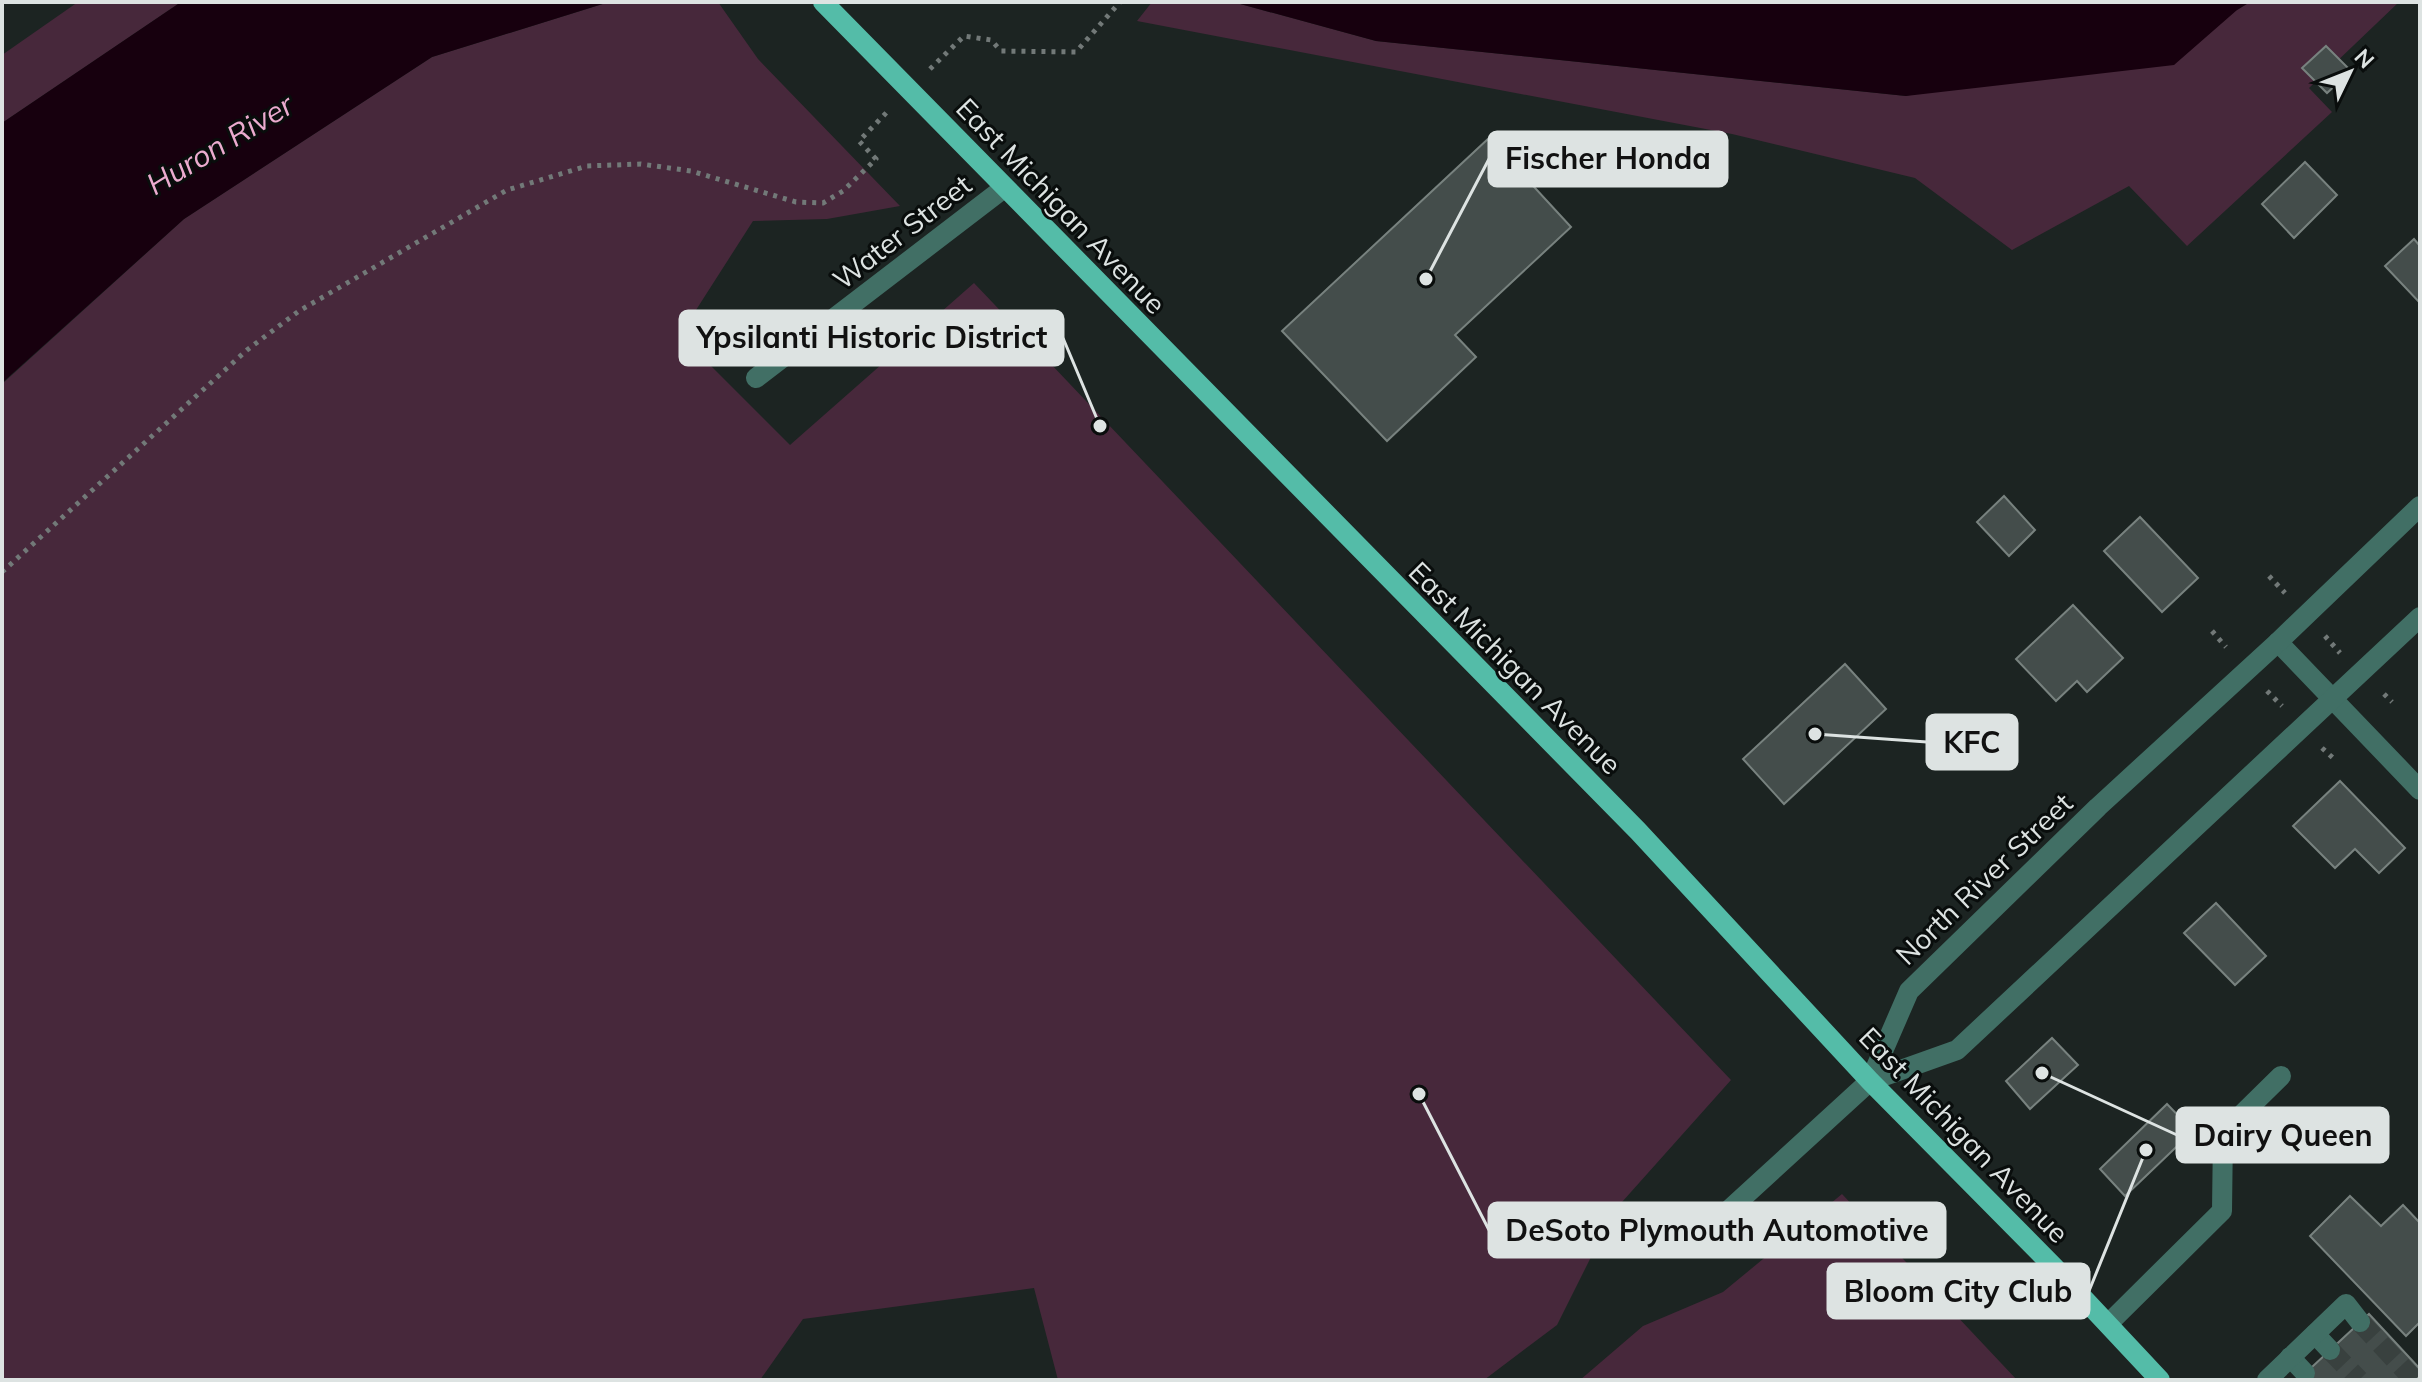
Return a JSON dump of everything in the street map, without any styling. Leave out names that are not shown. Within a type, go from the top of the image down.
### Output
[{"type":"main road","name":"East Michigan Avenue","points":[[823,2],[1638,831],[1870,1081],[2160,1380]]},
{"type":"street","name":"Water Street","points":[[756,378],[1004,188]]},
{"type":"street","name":"North River Street","points":[[1870,1081],[1909,991],[2098,807],[2420,506]]},
{"type":"street","points":[[1694,1242],[1870,1081],[1957,1050],[2420,617]]},
{"type":"street","points":[[2278,642],[2420,790]]},
{"type":"street","points":[[2108,1324],[2222,1211],[2223,1133],[2281,1076]]},
{"type":"street","points":[[2267,1380],[2346,1304],[2360,1322]]},
{"type":"street","points":[[2315,1334],[2330,1350]]},
{"type":"street","points":[[2290,1357],[2305,1373]]},
{"type":"path","points":[[964,36],[991,40],[1001,51],[1076,52],[1120,2]]},
{"type":"path","points":[[2,572],[268,334],[299,311],[507,190],[587,166],[641,164],[691,171],[796,202],[823,203],[843,191],[876,159],[859,141]]},
{"type":"path","points":[[2269,576],[2287,596]]},
{"type":"path","points":[[2319,629],[2341,654]]},
{"type":"path","points":[[2212,631],[2232,654]]},
{"type":"path","points":[[2262,686],[2283,707]]},
{"type":"shaded area","points":[[78,2],[181,2],[2,123],[2,55]]},
{"type":"shaded area","points":[[609,2],[718,2],[758,59],[900,206],[827,219],[753,221],[680,335],[790,445],[974,283],[1731,1080],[1614,1211],[1557,1325],[1484,1380],[1058,1380],[1034,1288],[803,1319],[760,1380],[2,1380],[2,384],[184,219],[432,57]]},
{"type":"shaded area","points":[[1152,2],[1233,2],[1376,41],[1906,96],[2237,10],[2250,2],[2399,2],[2309,88],[2332,112],[2187,246],[2129,186],[2012,250],[1915,178],[1732,134],[1137,21]]},
{"type":"shaded area","points":[[1842,1194],[2017,1380],[1580,1380],[1643,1326],[1723,1292]]},
{"type":"water","name":"Huron River","points":[[181,2],[609,2],[432,57],[184,219],[2,383],[2,123]]},
{"type":"water","points":[[1233,2],[2250,2],[2174,65],[1906,96],[1376,41]]},
{"type":"building","points":[[2326,46],[2351,71],[2327,93],[2302,68]]},
{"type":"building","points":[[1489,138],[1571,227],[1455,335],[1476,357],[1387,441],[1282,331]]},
{"type":"building","points":[[2305,162],[2337,195],[2294,238],[2262,204]]},
{"type":"building","points":[[2414,239],[2420,246],[2420,303],[2385,266]]},
{"type":"building","points":[[2004,496],[2035,530],[2009,556],[1977,522]]},
{"type":"building","points":[[2140,517],[2198,578],[2162,612],[2104,551]]},
{"type":"building","points":[[2073,605],[2123,658],[2087,692],[2077,681],[2056,701],[2016,659]]},
{"type":"building","points":[[1845,664],[1886,709],[1784,804],[1743,759]]},
{"type":"building","points":[[2340,781],[2405,848],[2379,873],[2355,849],[2335,868],[2293,826]]},
{"type":"building","points":[[2216,903],[2266,956],[2235,985],[2184,933]]},
{"type":"building","points":[[2052,1038],[2078,1065],[2030,1109],[2006,1081]]},
{"type":"building","points":[[2167,1104],[2193,1131],[2125,1196],[2100,1169]]},
{"type":"building","points":[[2350,1196],[2381,1226],[2403,1205],[2420,1223],[2420,1322],[2406,1336],[2310,1236]]},
{"type":"building","points":[[2369,1314],[2420,1369],[2416,1380],[2298,1380]]},
{"type":"tunnel","points":[[2360,1322],[2414,1380]]},
{"type":"tunnel","points":[[2330,1350],[2359,1380]]},
{"type":"place","name":"Fischer Honda","points":[[1426,279]]},
{"type":"place","name":"Ypsilanti Historic District","points":[[1100,426]]},
{"type":"place","name":"KFC","points":[[1815,734]]},
{"type":"place","name":"Dairy Queen","points":[[2042,1073]]},
{"type":"place","name":"DeSoto Plymouth Automotive","points":[[1419,1094]]},
{"type":"place","name":"Bloom City Club","points":[[2146,1150]]}]
